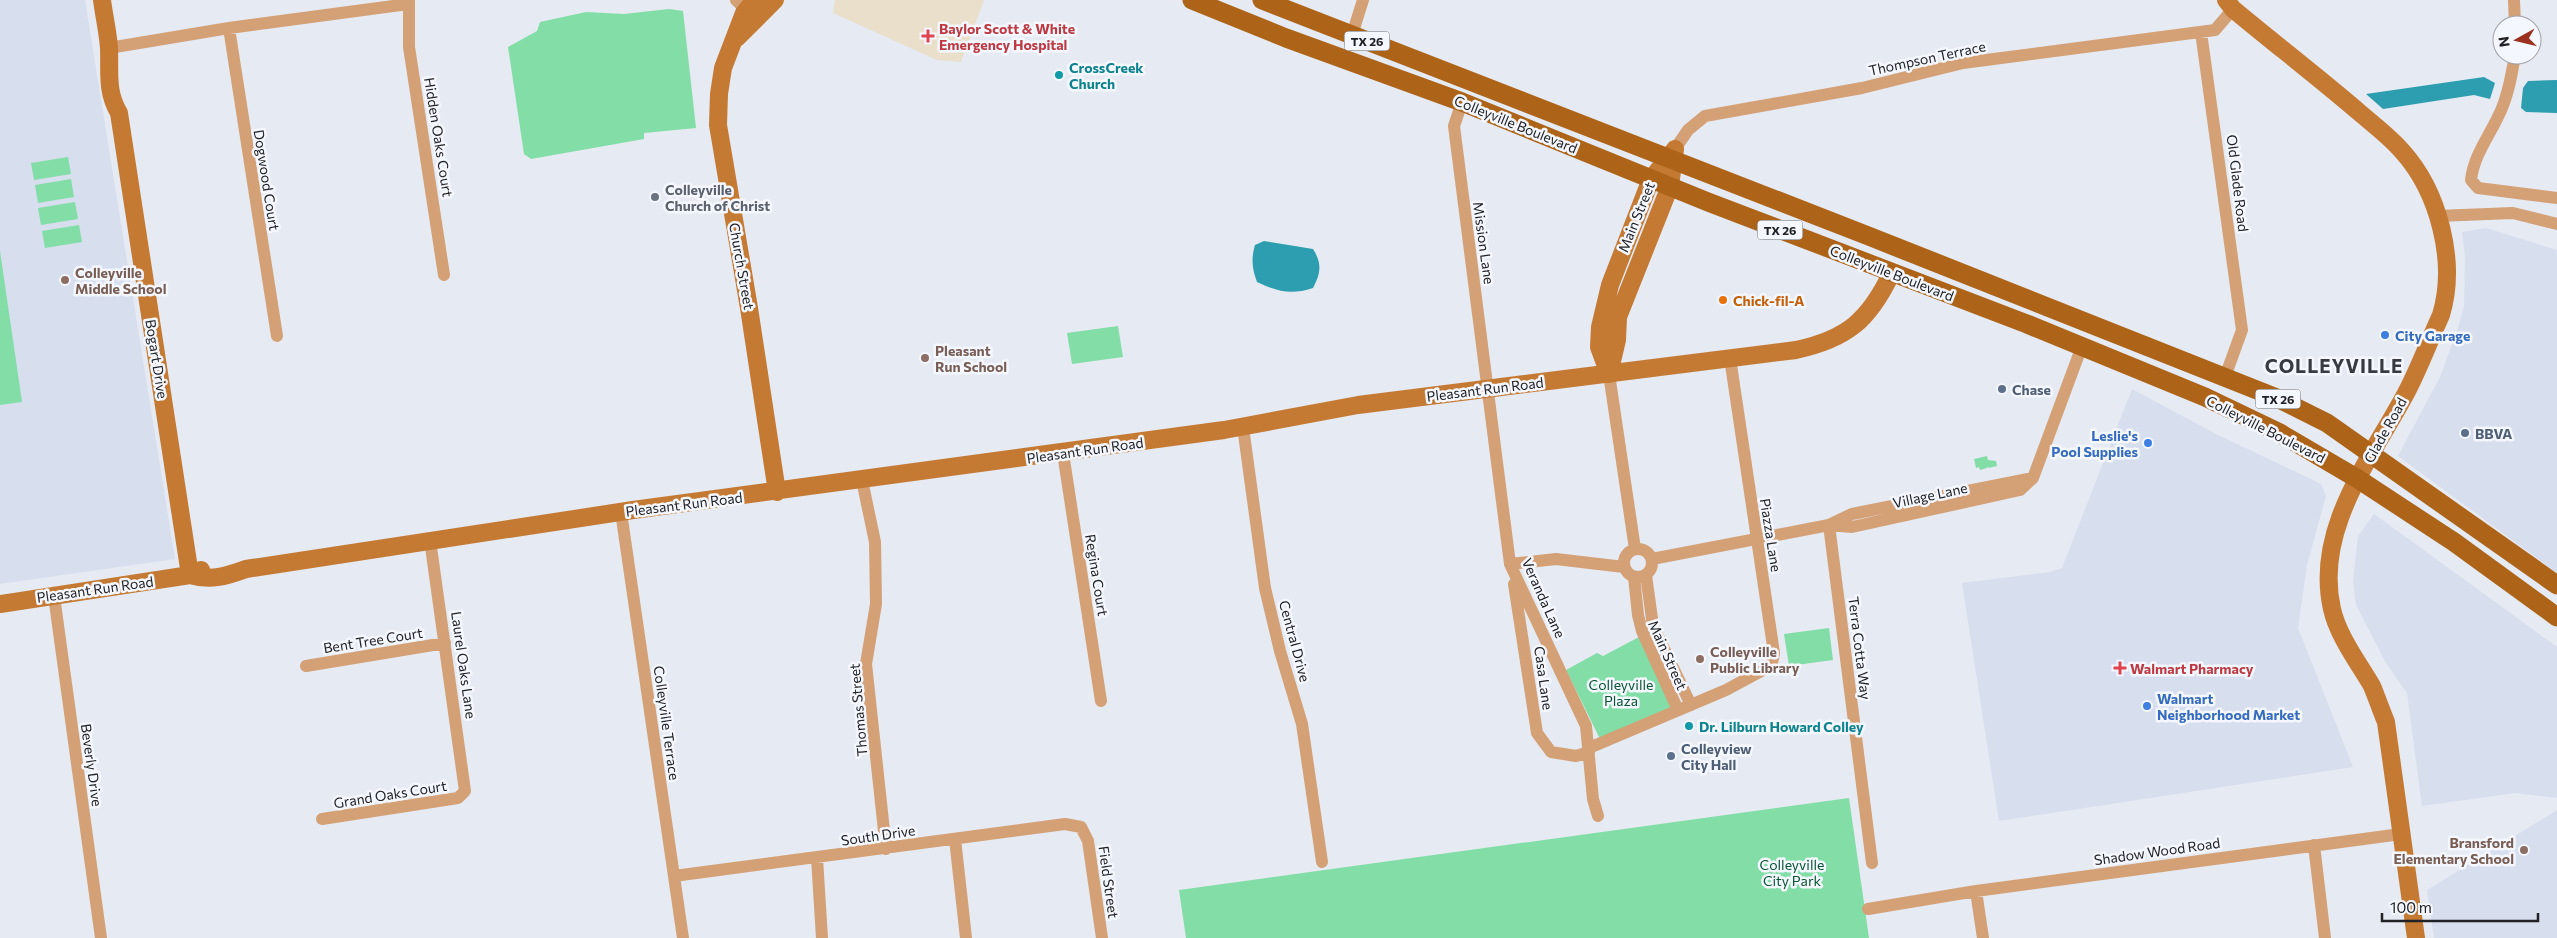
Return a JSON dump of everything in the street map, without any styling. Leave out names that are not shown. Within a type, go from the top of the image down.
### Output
[{"type":"main road","name":"Colleyville Boulevard","points":[[1192,0],[1337,57],[1462,102],[1891,274],[2082,346],[2205,397],[2278,432],[2358,479],[2454,542],[2557,617]]},
{"type":"main road","name":"Colleyville Boulevard","points":[[1262,0],[1472,82],[1672,156],[2303,410],[2327,423],[2557,585]]},
{"type":"main road","points":[[1337,57],[1352,35]]},
{"type":"main road","points":[[1462,102],[1472,82]]},
{"type":"street","name":"Bogart Drive","points":[[102,0],[109,48],[115,59],[120,84],[122,102],[119,114],[190,575]]},
{"type":"street","name":"Church Street","points":[[775,0],[748,7],[720,80],[718,126],[749,308],[777,492]]},
{"type":"street","points":[[1352,35],[1363,0]]},
{"type":"street","points":[[2514,0],[2515,15]]},
{"type":"street","points":[[109,48],[229,28],[408,2]]},
{"type":"street","name":"Hidden Oaks Court","points":[[408,2],[410,47],[444,275]]},
{"type":"street","points":[[2202,32],[2215,30],[2230,4]]},
{"type":"street","name":"Glade Road","points":[[2230,4],[2402,150],[2421,178],[2444,236],[2447,271],[2445,302],[2414,377],[2358,479],[2340,520],[2330,550],[2328,581],[2336,622],[2373,689],[2386,722],[2416,938]]},
{"type":"street","name":"Dogwood Court","points":[[229,28],[277,336]]},
{"type":"street","name":"Thompson Terrace","points":[[1672,156],[1688,130],[1705,116],[1862,88],[1963,63],[2202,32]]},
{"type":"street","name":"Old Glade Road","points":[[2202,32],[2242,330],[2225,377]]},
{"type":"street","points":[[2513,65],[2511,81],[2502,109],[2473,165],[2471,180],[2478,188],[2557,198]]},
{"type":"street","name":"Mission Lane","points":[[1462,102],[1454,126],[1490,389]]},
{"type":"street","name":"Main Street","points":[[1635,549],[1609,374],[1599,347],[1600,326],[1610,285],[1651,179],[1672,156]]},
{"type":"street","name":"Main Street","points":[[1609,374],[1616,340],[1618,317],[1670,186],[1672,156]]},
{"type":"street","points":[[2437,216],[2513,213],[2557,224]]},
{"type":"street","name":"Pleasant Run Road","points":[[0,604],[190,575],[201,570],[218,568],[246,569],[621,512],[1243,427],[1358,405],[1796,350],[1820,345],[1840,336],[1873,307],[1891,274]]},
{"type":"street","name":"Village Lane","points":[[1652,559],[1829,525],[1852,527],[2020,490],[2033,478],[2082,346]]},
{"type":"street","name":"Piazza Lane","points":[[1726,690],[1767,668],[1772,663],[1774,654],[1730,358]]},
{"type":"street","name":"Veranda Lane","points":[[1490,389],[1510,564],[1586,726],[1593,798],[1598,816]]},
{"type":"street","name":"Central Drive","points":[[1243,427],[1265,588],[1280,651],[1302,724],[1322,862]]},
{"type":"street","name":"Regina Court","points":[[1063,453],[1101,701]]},
{"type":"street","name":"Thomas Street","points":[[862,480],[875,542],[876,604],[866,664],[886,849]]},
{"type":"street","name":"Colleyville Terrace","points":[[621,512],[683,938]]},
{"type":"street","name":"Terra Cotta Way","points":[[1829,525],[1872,864]]},
{"type":"street","name":"Laurel Oaks Lane","points":[[430,540],[465,780],[462,795]]},
{"type":"street","points":[[1510,564],[1556,559],[1624,567],[1640,576],[1650,571],[1652,559],[1646,551],[1635,549],[1627,554],[1624,567]]},
{"type":"street","name":"Casa Lane","points":[[1510,564],[1537,734],[1551,752],[1562,756],[1576,756],[1678,710]]},
{"type":"street","name":"Main Street","points":[[1640,576],[1653,626],[1691,705]]},
{"type":"street","name":"Main Street","points":[[1640,576],[1638,615],[1642,631],[1678,710],[1726,690]]},
{"type":"street","name":"Beverly Drive","points":[[54,596],[101,938]]},
{"type":"street","name":"Bent Tree Court","points":[[306,666],[445,643]]},
{"type":"street","name":"Grand Oaks Court","points":[[322,819],[458,798],[462,795]]},
{"type":"street","name":"South Drive","points":[[674,876],[1065,824],[1081,827],[1084,830]]},
{"type":"street","name":"Field Street","points":[[1084,830],[1088,841],[1102,938]]},
{"type":"street","name":"Shadow Wood Road","points":[[1868,909],[1976,891],[2401,834]]},
{"type":"street","points":[[955,839],[966,938]]},
{"type":"street","points":[[2314,845],[2325,938]]},
{"type":"street","points":[[817,858],[822,938]]},
{"type":"street","points":[[1976,891],[1983,938]]},
{"type":"shaded area","name":"Colleyville Middle School","points":[[0,0],[85,0],[175,559],[0,584]]},
{"type":"shaded area","name":"Baylor Scott & White Emergency Hospital","points":[[835,0],[984,0],[961,62],[937,60],[833,13]]},
{"type":"shaded area","points":[[2486,228],[2557,250],[2557,573],[2398,456],[2440,377],[2464,307],[2465,257],[2462,232]]},
{"type":"shaded area","points":[[2132,389],[2216,434],[2321,484],[2326,496],[2307,565],[2298,628],[2353,767],[1999,821],[1962,583],[2050,572],[2062,568]]},
{"type":"shaded area","points":[[2374,514],[2557,647],[2557,798],[2515,793],[2422,806],[2407,693],[2386,663],[2356,605],[2353,581],[2358,536]]},
{"type":"shaded area","name":"Bransford Elementary School","points":[[2557,810],[2557,938],[2434,938],[2427,890]]},
{"type":"green space","points":[[669,9],[683,11],[696,128],[644,133],[644,139],[531,159],[524,154],[508,47],[537,31],[540,22],[586,12],[624,14]]},
{"type":"green space","points":[[68,157],[71,174],[34,180],[31,163]]},
{"type":"green space","points":[[71,179],[74,197],[38,203],[35,185]]},
{"type":"green space","points":[[75,202],[78,219],[41,225],[38,208]]},
{"type":"green space","points":[[79,225],[82,242],[45,248],[42,231]]},
{"type":"green space","points":[[0,251],[22,402],[0,405]]},
{"type":"green space","points":[[1118,326],[1123,357],[1072,364],[1067,333]]},
{"type":"green space","points":[[1987,456],[1988,460],[1996,461],[1997,466],[1988,468],[1987,466],[1987,468],[1980,470],[1979,467],[1976,468],[1974,459]]},
{"type":"green space","points":[[1829,628],[1833,660],[1789,666],[1784,634]]},
{"type":"green space","name":"Colleyville Plaza","points":[[1639,637],[1674,713],[1603,745],[1566,670],[1597,653],[1603,656]]},
{"type":"green space","name":"Colleyville City Park","points":[[1849,798],[1869,938],[1186,938],[1179,890]]},
{"type":"water","points":[[2484,77],[2495,83],[2490,99],[2474,95],[2383,109],[2366,94]]},
{"type":"water","points":[[2557,80],[2557,113],[2526,112],[2521,108],[2523,88],[2528,81]]},
{"type":"water","points":[[1264,241],[1313,249],[1318,259],[1319,268],[1318,278],[1313,288],[1291,292],[1272,288],[1257,282],[1253,268],[1253,255],[1255,245]]},
{"type":"place","name":"Baylor Scott & White Emergency Hospital","points":[[928,36]]},
{"type":"place","name":"CrossCreek Church","points":[[1059,75]]},
{"type":"place","name":"Colleyville Church of Christ","points":[[655,197]]},
{"type":"place","name":"Colleyville Middle School","points":[[65,280]]},
{"type":"place","name":"Chick-fil-A","points":[[1723,300]]},
{"type":"place","name":"City Garage","points":[[2385,335]]},
{"type":"place","name":"Pleasant Run School","points":[[925,358]]},
{"type":"place","name":"Chase","points":[[2002,389]]},
{"type":"place","name":"BBVA","points":[[2465,433]]},
{"type":"place","name":"Leslie's Pool Supplies","points":[[2148,443]]},
{"type":"place","name":"Colleyville Public Library","points":[[1700,659]]},
{"type":"place","name":"Walmart Pharmacy","points":[[2120,668]]},
{"type":"place","name":"Walmart Neighborhood Market","points":[[2147,706]]},
{"type":"place","name":"Dr. Lilburn Howard Colley","points":[[1689,726]]},
{"type":"place","name":"Colleyview City Hall","points":[[1671,756]]},
{"type":"place","name":"Bransford Elementary School","points":[[2524,850]]},
{"type":"district","name":"COLLEYVILLE","points":[[2334,365]]}]
